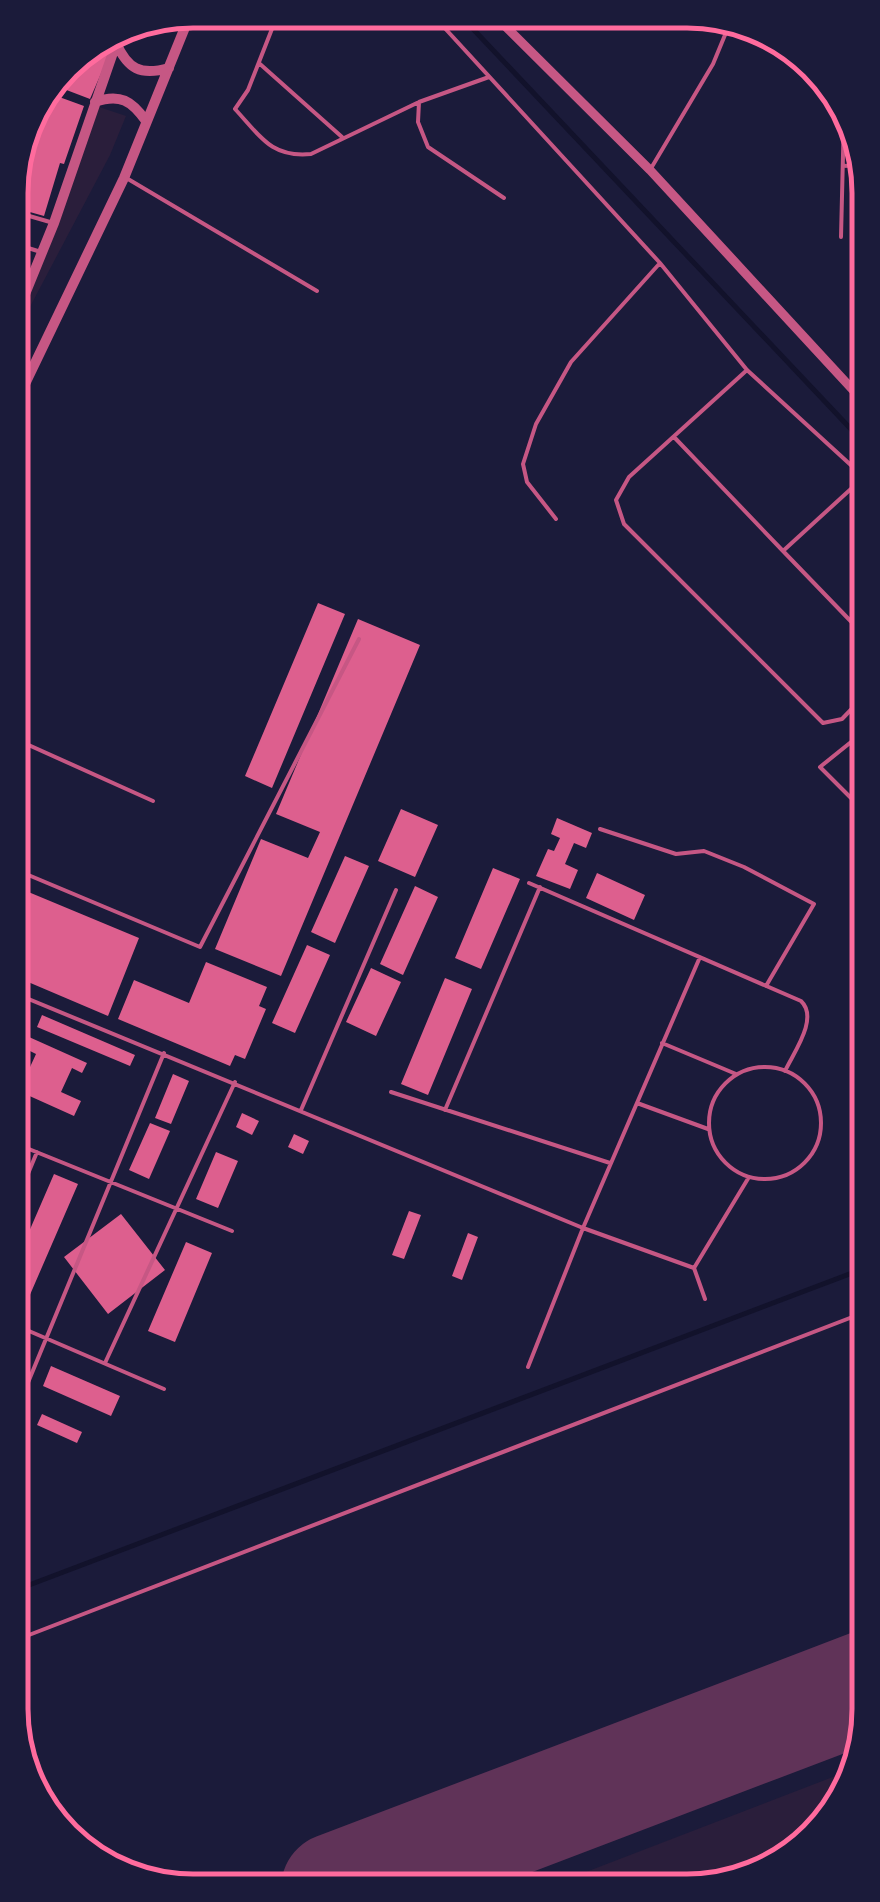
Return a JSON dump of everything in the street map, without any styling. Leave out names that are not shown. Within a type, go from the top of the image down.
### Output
[{"type":"street","points":[[510,28],[650,170],[852,391]]},
{"type":"street","points":[[28,378],[124,178],[184,29]]},
{"type":"street","points":[[119,45],[125,62],[137,70],[149,74],[168,68]]},
{"type":"street","points":[[28,287],[114,48]]},
{"type":"street","points":[[95,102],[124,98],[134,104],[146,121]]},
{"type":"lane","points":[[272,28],[248,90],[235,110],[274,150],[293,156],[311,154],[419,102],[489,77]]},
{"type":"lane","points":[[445,28],[660,264],[747,370],[852,466]]},
{"type":"lane","points":[[650,170],[714,64],[726,33]]},
{"type":"lane","points":[[258,62],[342,137]]},
{"type":"lane","points":[[419,102],[418,122],[428,147],[504,198]]},
{"type":"lane","points":[[841,238],[843,138]]},
{"type":"lane","points":[[842,166],[850,166]]},
{"type":"lane","points":[[124,178],[317,292]]},
{"type":"lane","points":[[28,216],[54,223]]},
{"type":"lane","points":[[28,248],[42,252]]},
{"type":"lane","points":[[556,519],[527,482],[523,464],[536,424],[571,362],[660,264]]},
{"type":"lane","points":[[747,370],[629,477],[616,500],[624,524],[822,723],[842,719],[852,709]]},
{"type":"lane","points":[[674,437],[852,622]]},
{"type":"lane","points":[[783,551],[852,490]]},
{"type":"lane","points":[[28,875],[200,947],[359,639]]},
{"type":"lane","points":[[852,741],[820,767],[852,800]]},
{"type":"lane","points":[[28,745],[153,801]]},
{"type":"lane","points":[[600,829],[676,854],[704,852],[744,867],[814,904],[766,986]]},
{"type":"lane","points":[[530,883],[807,1007],[810,1017],[785,1071]]},
{"type":"lane","points":[[445,1110],[540,888]]},
{"type":"lane","points":[[301,1110],[396,890]]},
{"type":"lane","points":[[528,1367],[700,956]]},
{"type":"lane","points":[[28,999],[584,1228],[694,1268]]},
{"type":"lane","points":[[662,1044],[736,1074]]},
{"type":"lane","points":[[28,1382],[164,1054]]},
{"type":"lane","points":[[754,1068],[785,1071],[806,1084],[816,1098],[822,1116],[821,1135],[814,1152],[786,1176],[749,1177],[719,1155],[710,1130],[713,1102],[722,1086],[736,1074],[754,1068]]},
{"type":"lane","points":[[105,1364],[234,1082]]},
{"type":"lane","points":[[392,1092],[612,1163]]},
{"type":"lane","points":[[637,1102],[710,1130]]},
{"type":"lane","points":[[28,1148],[232,1231]]},
{"type":"lane","points":[[28,1174],[37,1152]]},
{"type":"lane","points":[[704,1298],[694,1268],[749,1177]]},
{"type":"lane","points":[[28,1635],[852,1317]]},
{"type":"lane","points":[[28,1330],[164,1388]]},
{"type":"shaded area","points":[[96,106],[126,116],[110,155],[28,311],[28,276]]},
{"type":"shaded area","points":[[838,1775],[818,1810],[796,1834],[779,1847],[730,1869],[688,1874],[581,1874]]},
{"type":"building","points":[[105,53],[109,55],[90,99],[65,89],[84,68]]},
{"type":"building","points":[[59,97],[84,106],[64,164],[60,163],[44,216],[28,212],[28,182],[33,150]]},
{"type":"building","points":[[318,603],[345,614],[272,788],[245,776]]},
{"type":"building","points":[[358,619],[420,645],[281,976],[215,949],[261,839],[308,858],[320,832],[276,814]]},
{"type":"building","points":[[401,809],[438,825],[415,877],[378,861]]},
{"type":"building","points":[[557,818],[592,833],[586,848],[574,843],[565,864],[578,870],[570,889],[536,876],[548,849],[554,851],[560,838],[551,834]]},
{"type":"building","points":[[345,856],[369,866],[335,943],[311,932]]},
{"type":"building","points":[[493,868],[520,879],[481,969],[455,958]]},
{"type":"building","points":[[597,873],[645,895],[634,920],[586,898]]},
{"type":"building","points":[[415,886],[438,897],[403,975],[380,964]]},
{"type":"building","points":[[28,892],[139,938],[108,1016],[28,982]]},
{"type":"building","points":[[307,945],[330,955],[295,1033],[272,1023]]},
{"type":"building","points":[[206,962],[267,987],[259,1006],[266,1009],[245,1059],[235,1055],[230,1066],[118,1019],[134,980],[189,1003]]},
{"type":"building","points":[[371,968],[401,982],[376,1036],[346,1022]]},
{"type":"building","points":[[445,978],[472,989],[428,1095],[401,1084]]},
{"type":"building","points":[[42,1015],[135,1055],[130,1066],[37,1027]]},
{"type":"building","points":[[28,1039],[87,1063],[82,1073],[72,1068],[61,1092],[81,1101],[74,1116],[28,1095],[28,1071],[36,1054],[28,1050]]},
{"type":"building","points":[[173,1074],[189,1081],[171,1124],[155,1118]]},
{"type":"building","points":[[242,1113],[259,1121],[252,1135],[236,1127]]},
{"type":"building","points":[[150,1123],[170,1131],[149,1179],[129,1170]]},
{"type":"building","points":[[294,1134],[309,1141],[303,1154],[288,1147]]},
{"type":"building","points":[[216,1152],[238,1161],[218,1208],[196,1199]]},
{"type":"building","points":[[54,1174],[78,1184],[28,1299],[28,1234]]},
{"type":"building","points":[[409,1211],[421,1215],[404,1259],[392,1255]]},
{"type":"building","points":[[121,1214],[165,1270],[108,1314],[64,1257]]},
{"type":"building","points":[[468,1233],[478,1237],[462,1280],[452,1276]]},
{"type":"building","points":[[186,1242],[212,1253],[175,1342],[148,1331]]},
{"type":"building","points":[[51,1366],[120,1396],[111,1416],[43,1386]]},
{"type":"building","points":[[42,1414],[82,1432],[77,1443],[37,1425]]},
{"type":"waterway","points":[[472,28],[852,430]]},
{"type":"waterway","points":[[28,1585],[852,1273]]},
{"type":"runway","points":[[373,1874],[852,1691]]}]
